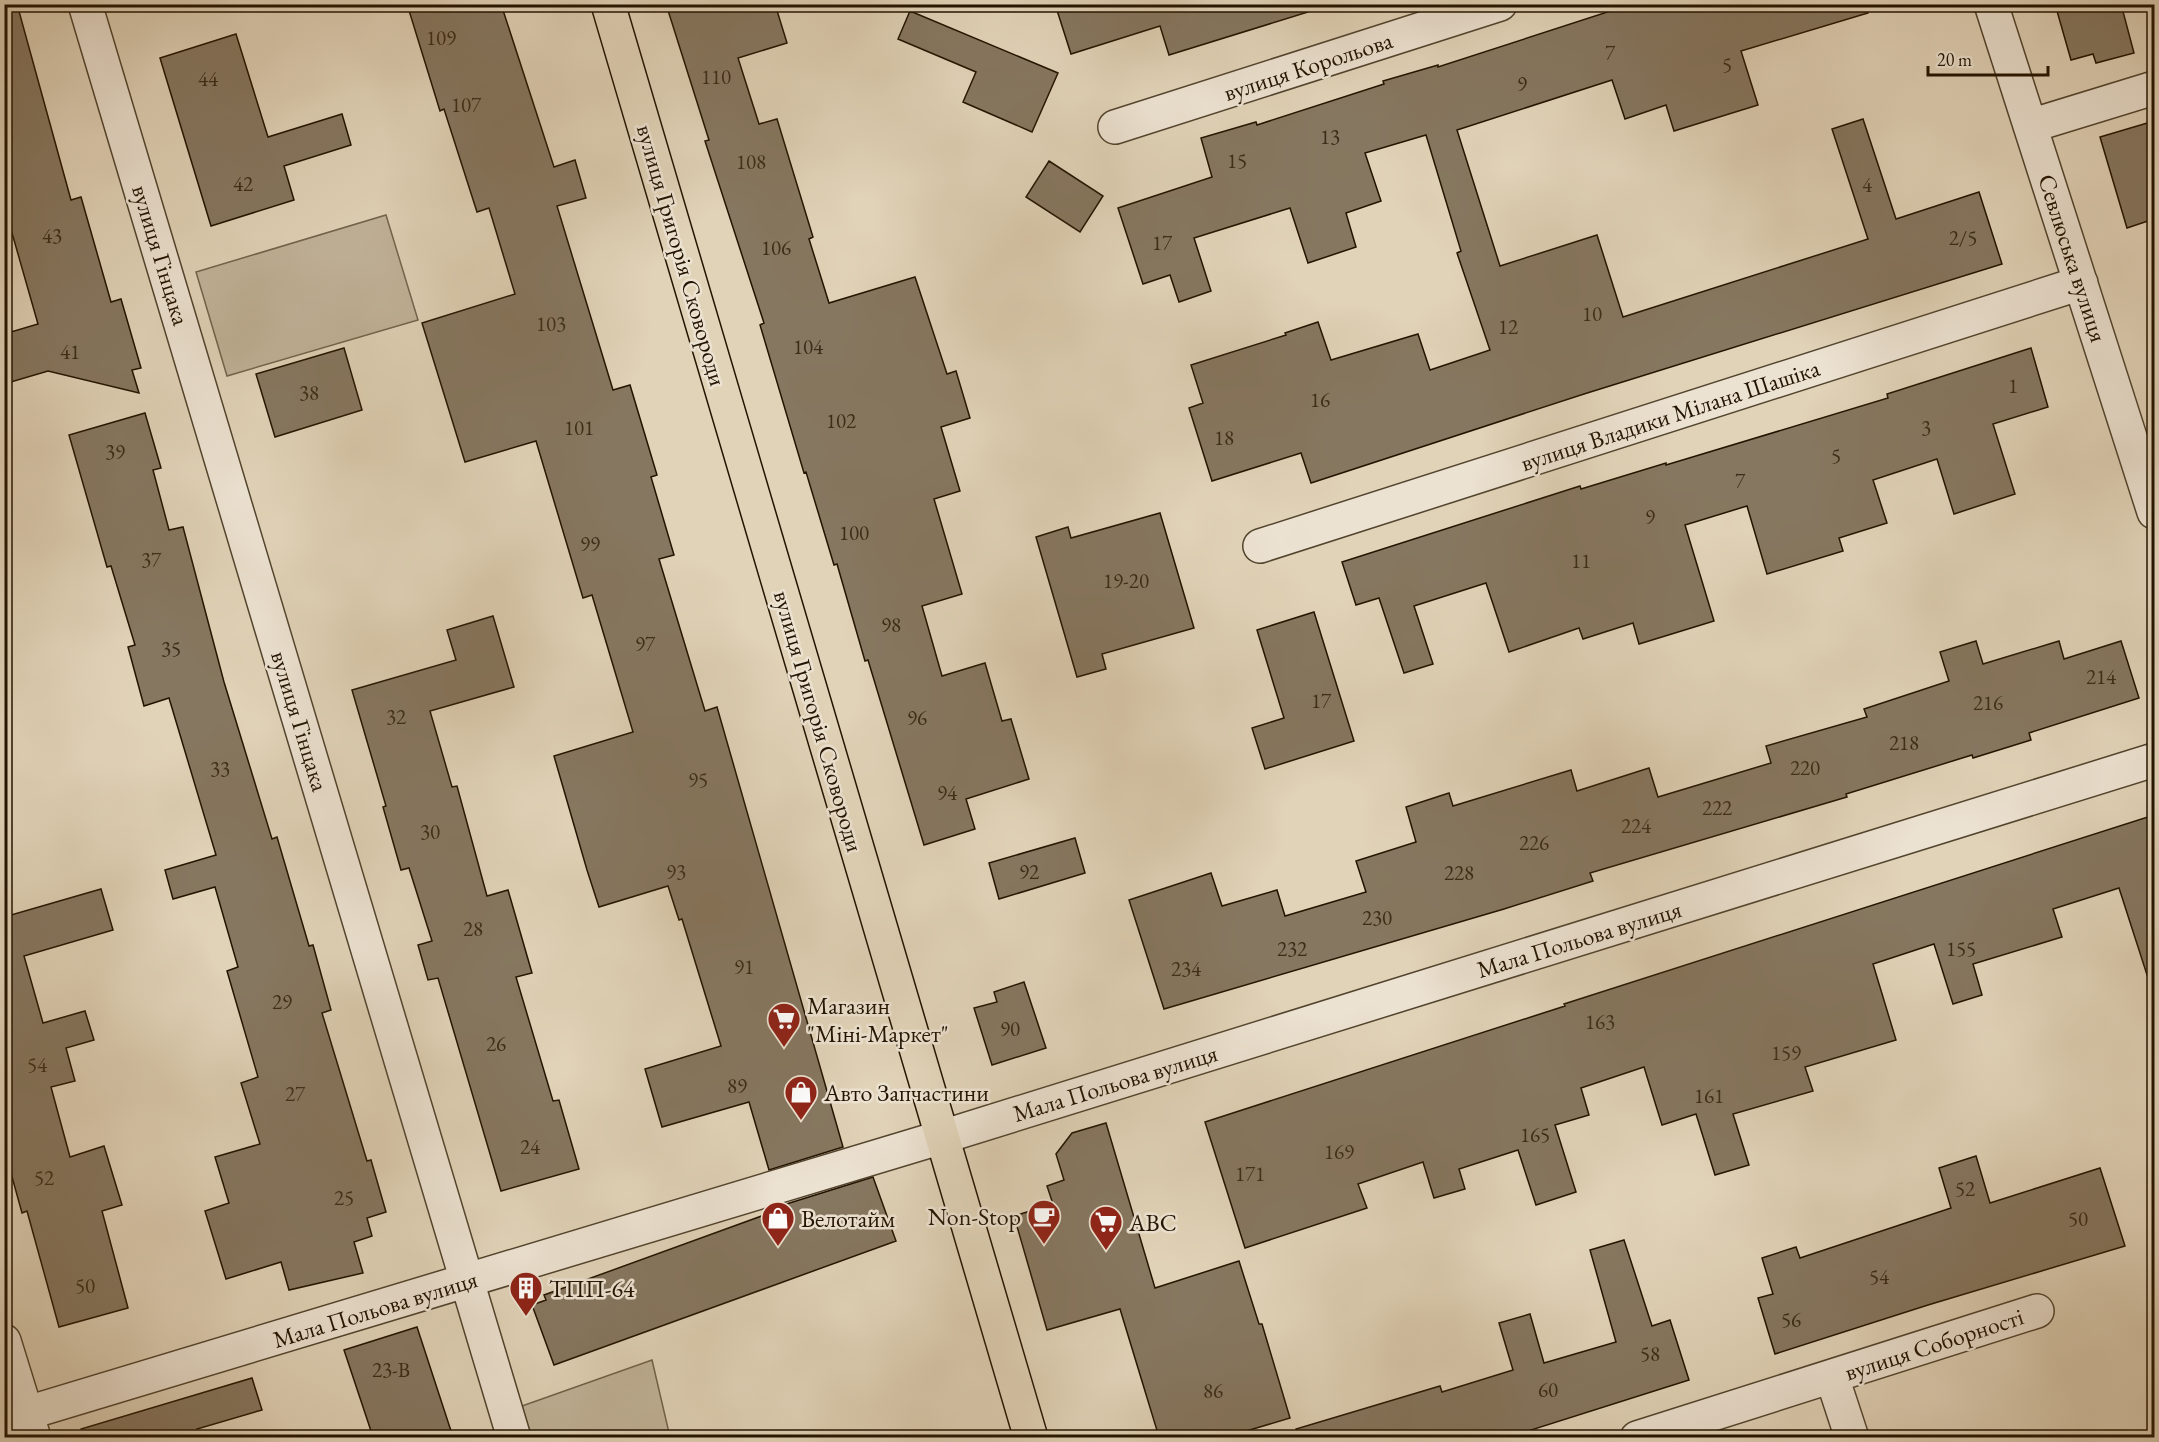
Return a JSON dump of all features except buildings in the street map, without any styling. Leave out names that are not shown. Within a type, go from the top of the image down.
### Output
[{"type":"main road","name":"вулиця Григорія Сковороди","points":[[608,4],[1031,1437]]},
{"type":"street","name":"вулиця Гінцака","points":[[85,4],[514,1437]]},
{"type":"street","name":"вулиця Корольова","points":[[1115,127],[1500,4]]},
{"type":"street","name":"Севлюська вулиця","points":[[1992,4],[2154,512]]},
{"type":"street","points":[[2030,126],[2154,88]]},
{"type":"street","name":"вулиця Владики Мілана Шашіка","points":[[1260,546],[2081,283]]},
{"type":"street","name":"Мала Польова вулиця","points":[[22,1424],[468,1281],[942,1137],[2154,760]]},
{"type":"street","name":"вулиця Соборності","points":[[1637,1437],[2037,1311]]},
{"type":"street","points":[[4,1341],[22,1424]]},
{"type":"street","name":"вулиця Соборності","points":[[1832,1377],[1852,1437]]},
{"type":"shaded area","points":[[386,215],[418,320],[227,376],[196,272]]},
{"type":"shaded area","points":[[652,1360],[670,1437],[531,1437],[522,1406]]},
{"type":"place","name":"Магазин \"Міні-Маркет\"","points":[[784,1048]]},
{"type":"place","name":"Авто Запчастини","points":[[801,1121]]},
{"type":"place","name":"Non-Stop","points":[[1044,1245]]},
{"type":"place","name":"Велотайм","points":[[778,1247]]},
{"type":"place","name":"ABC","points":[[1106,1251]]},
{"type":"place","name":"ТПП-64","points":[[526,1317]]}]
